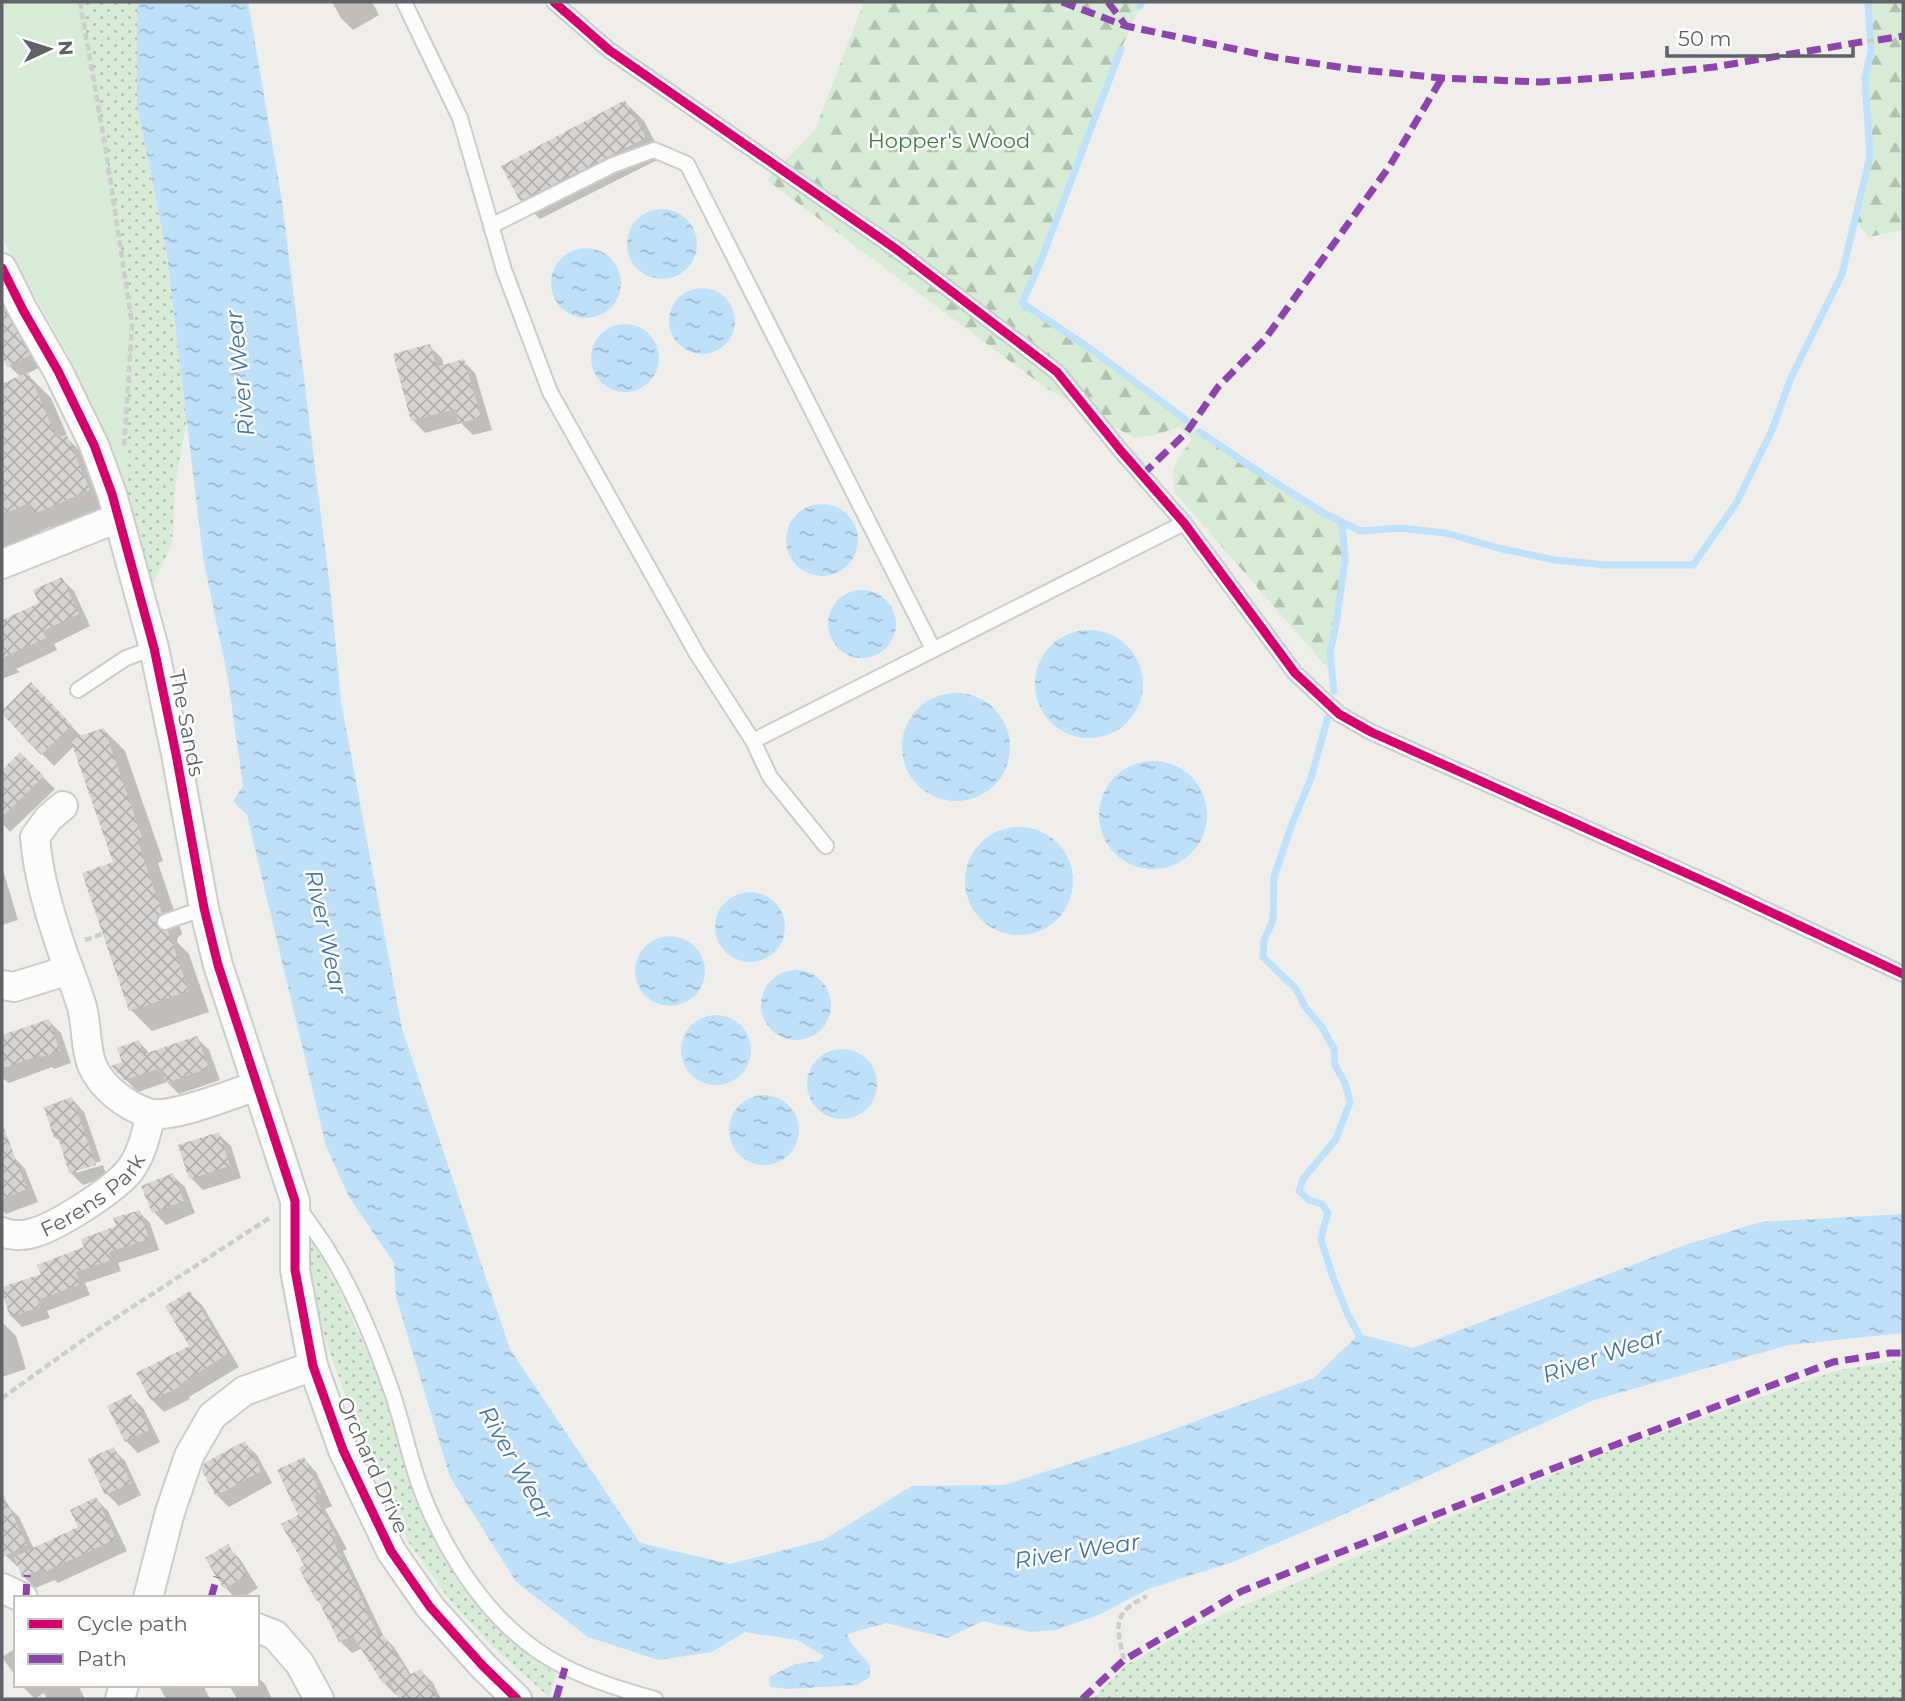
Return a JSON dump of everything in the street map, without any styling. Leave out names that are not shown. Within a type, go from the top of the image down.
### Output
[{"type":"street","name":"The Sands","points":[[2,268],[58,371],[94,445],[112,494],[154,648],[204,908],[218,965],[295,1201]]},
{"type":"street","points":[[2,564],[118,518]]},
{"type":"street","points":[[63,806],[48,819],[35,837],[37,863],[82,1009],[93,1066],[109,1089],[131,1106],[151,1114],[181,1111],[256,1086]]},
{"type":"street","points":[[2,985],[14,987],[69,970]]},
{"type":"street","name":"Ferens Park","points":[[3,1236],[29,1234],[63,1221],[112,1186],[129,1171],[141,1150],[151,1114]]},
{"type":"street","name":"Orchard Drive","points":[[295,1201],[295,1270],[313,1366],[343,1450],[391,1551],[430,1607],[517,1699]]},
{"type":"street","points":[[149,1596],[170,1512],[189,1456],[212,1416],[244,1391],[313,1366]]},
{"type":"street","points":[[2,1588],[19,1596]]},
{"type":"street","points":[[259,1629],[275,1635],[300,1664],[319,1699]]},
{"type":"lane","points":[[404,2],[460,118],[504,270],[550,392],[698,654],[753,741],[770,778],[826,846]]},
{"type":"lane","points":[[554,2],[610,50],[897,249],[1057,372],[1184,523],[1295,673],[1339,714],[1371,732],[1717,887],[1903,974]]},
{"type":"lane","points":[[491,226],[613,165],[654,150],[687,164],[933,649]]},
{"type":"lane","points":[[753,741],[1184,523]]},
{"type":"lane","points":[[78,690],[126,658],[154,648]]},
{"type":"lane","points":[[165,922],[204,908]]},
{"type":"lane","points":[[295,1201],[330,1254],[362,1314],[393,1397],[430,1513],[456,1561],[483,1600],[513,1632],[565,1668],[655,1699]]},
{"type":"path","points":[[80,2],[132,324],[124,454]]},
{"type":"path","points":[[1867,41],[1878,40]]},
{"type":"path","points":[[2,1398],[100,1328],[295,1201]]},
{"type":"path","points":[[1124,1660],[1119,1638],[1119,1619],[1129,1605],[1147,1596]]},
{"type":"green space","points":[[2,2],[80,2],[132,324],[124,440],[124,482],[69,356],[2,238]]},
{"type":"green space","points":[[80,2],[137,2],[137,105],[167,255],[187,418],[176,478],[172,544],[150,589],[124,482],[124,440],[132,324]]},
{"type":"green space","name":"Hopper's Wood","points":[[864,2],[1142,2],[1121,49],[1040,263],[1022,303],[1133,379],[1260,474],[1342,522],[1345,561],[1332,644],[1331,672],[1175,493],[1174,470],[1192,440],[1179,427],[1134,438],[1046,388],[767,180],[815,130]]},
{"type":"green space","points":[[1868,2],[1903,2],[1903,230],[1869,237],[1852,218],[1870,156],[1865,78],[1871,51]]},
{"type":"green space","points":[[308,1238],[335,1283],[373,1364],[424,1517],[474,1598],[527,1655],[556,1674],[549,1697],[491,1645],[448,1598],[409,1543],[363,1446],[319,1321],[302,1244]]},
{"type":"green space","points":[[1903,1360],[1903,1699],[1093,1699],[1126,1665],[1197,1626],[1401,1537],[1610,1451],[1835,1371]]},
{"type":"water","name":"River Wear","points":[[137,2],[248,2],[282,201],[331,596],[341,701],[402,1029],[510,1349],[640,1543],[730,1564],[823,1540],[912,1486],[1004,1485],[1144,1440],[1314,1378],[1359,1334],[1413,1348],[1685,1245],[1761,1222],[1903,1214],[1903,1333],[1789,1345],[1594,1400],[1329,1521],[1230,1563],[1148,1589],[1101,1614],[1056,1630],[1030,1632],[983,1621],[947,1638],[886,1623],[847,1634],[851,1643],[870,1665],[870,1677],[857,1685],[789,1689],[770,1687],[769,1677],[795,1664],[819,1661],[824,1656],[797,1640],[745,1632],[712,1652],[658,1660],[588,1637],[517,1583],[450,1477],[396,1297],[394,1263],[349,1197],[326,1146],[247,815],[233,801],[243,786],[228,679],[203,557],[167,255],[137,105]]},
{"type":"water","points":[[662,209],[687,219],[697,244],[687,269],[662,279],[637,269],[627,244],[637,219]]},
{"type":"water","points":[[586,248],[611,258],[621,283],[611,308],[586,318],[561,308],[551,283],[561,258]]},
{"type":"water","points":[[695,288],[709,288],[721,293],[730,302],[735,321],[733,334],[726,345],[709,354],[695,354],[683,349],[674,340],[669,328],[669,314],[674,302],[683,293]]},
{"type":"water","points":[[625,324],[638,327],[649,334],[656,345],[659,358],[656,371],[649,382],[638,389],[625,392],[612,389],[601,382],[594,371],[591,358],[594,345],[601,334],[612,327]]},
{"type":"water","points":[[822,504],[842,510],[852,520],[858,540],[852,560],[842,570],[822,576],[802,570],[792,560],[786,540],[792,520],[802,510]]},
{"type":"water","points":[[855,590],[869,590],[881,595],[891,605],[896,624],[891,643],[881,653],[869,658],[855,658],[843,653],[833,643],[828,631],[828,617],[833,605],[843,595]]},
{"type":"water","points":[[1089,630],[1119,639],[1127,646],[1134,654],[1143,684],[1134,714],[1127,722],[1119,729],[1089,738],[1059,729],[1051,722],[1044,714],[1035,684],[1044,654],[1051,646],[1059,639]]},
{"type":"water","points":[[956,693],[977,697],[994,709],[1006,726],[1010,747],[1006,768],[994,785],[977,797],[956,801],[935,797],[918,785],[906,768],[902,747],[906,726],[918,709],[935,697]]},
{"type":"water","points":[[1153,761],[1174,765],[1191,777],[1203,794],[1207,815],[1203,836],[1191,853],[1174,865],[1153,869],[1132,865],[1115,853],[1103,836],[1099,815],[1103,794],[1115,777],[1132,765]]},
{"type":"water","points":[[1019,827],[1040,831],[1057,843],[1069,860],[1073,881],[1069,902],[1057,919],[1040,931],[1019,935],[998,931],[981,919],[969,902],[965,881],[969,860],[981,843],[998,831]]},
{"type":"water","points":[[750,892],[775,902],[785,927],[775,952],[750,962],[725,952],[715,927],[725,902]]},
{"type":"water","points":[[670,936],[695,946],[705,971],[695,996],[670,1006],[645,996],[635,971],[645,946]]},
{"type":"water","points":[[796,970],[821,980],[831,1005],[821,1030],[796,1040],[771,1030],[761,1005],[771,980]]},
{"type":"water","points":[[716,1015],[741,1025],[751,1050],[741,1075],[716,1085],[691,1075],[681,1050],[691,1025]]},
{"type":"water","points":[[842,1049],[867,1059],[877,1084],[867,1109],[842,1119],[817,1109],[807,1084],[817,1059]]},
{"type":"water","points":[[764,1095],[789,1105],[799,1130],[789,1155],[764,1165],[739,1155],[729,1130],[739,1105]]},
{"type":"building","points":[[625,100],[646,138],[520,201],[501,166]]},
{"type":"building","points":[[2,305],[30,355],[7,367],[2,356]]},
{"type":"building","points":[[430,344],[436,367],[464,359],[481,417],[459,424],[455,409],[411,421],[393,354]]},
{"type":"building","points":[[28,372],[57,438],[66,434],[90,490],[34,514],[29,503],[2,515],[2,384]]},
{"type":"building","points":[[62,577],[79,614],[43,631],[46,638],[2,658],[2,620],[39,603],[33,590]]},
{"type":"building","points":[[31,682],[72,725],[41,755],[2,714]]},
{"type":"building","points":[[104,728],[143,840],[138,842],[162,913],[157,916],[156,925],[159,930],[168,931],[189,991],[129,1011],[82,873],[113,862],[70,739]]},
{"type":"building","points":[[20,752],[44,776],[2,817],[2,770]]},
{"type":"building","points":[[49,1019],[60,1051],[41,1057],[40,1055],[2,1069],[2,1035]]},
{"type":"building","points":[[197,1036],[209,1068],[166,1083],[161,1068],[124,1080],[111,1066],[122,1062],[117,1048],[139,1040],[144,1054]]},
{"type":"building","points":[[72,1097],[96,1165],[69,1173],[58,1137],[54,1138],[44,1107]]},
{"type":"building","points":[[4,1128],[27,1189],[2,1199],[2,1129]]},
{"type":"building","points":[[219,1132],[230,1166],[189,1179],[178,1145]]},
{"type":"building","points":[[173,1173],[184,1201],[152,1213],[141,1186]]},
{"type":"building","points":[[140,1210],[149,1239],[109,1252],[111,1260],[76,1272],[80,1284],[38,1300],[40,1307],[10,1317],[2,1287],[41,1274],[37,1265],[84,1247],[81,1239],[116,1226],[113,1218]]},
{"type":"building","points":[[190,1291],[228,1354],[178,1385],[179,1387],[151,1401],[136,1373],[189,1346],[165,1306]]},
{"type":"building","points":[[131,1394],[149,1430],[125,1442],[107,1406]]},
{"type":"building","points":[[245,1441],[261,1471],[216,1496],[202,1471],[204,1463]]},
{"type":"building","points":[[114,1447],[131,1483],[105,1495],[88,1459]]},
{"type":"building","points":[[304,1457],[321,1493],[314,1496],[336,1536],[332,1539],[378,1636],[382,1633],[409,1675],[421,1669],[437,1699],[399,1699],[389,1680],[383,1684],[353,1636],[339,1642],[318,1600],[316,1601],[299,1568],[304,1565],[281,1524],[298,1515],[277,1470]]},
{"type":"building","points":[[2,1492],[27,1545],[2,1557]]},
{"type":"building","points":[[96,1497],[116,1539],[45,1572],[43,1569],[22,1577],[14,1557],[78,1527],[70,1510]]},
{"type":"building","points":[[228,1544],[247,1575],[224,1589],[205,1558]]},
{"type":"waterway","points":[[1140,6],[1142,2]]},
{"type":"waterway","points":[[1200,432],[1324,513],[1360,531],[1400,528],[1446,533],[1555,560],[1607,565],[1693,565],[1737,502],[1773,428],[1790,380],[1842,274],[1870,156],[1865,78],[1871,51],[1868,2]]},
{"type":"waterway","points":[[1121,49],[1040,263],[1022,303],[1095,352],[1189,422]]},
{"type":"waterway","points":[[1334,691],[1330,652],[1345,559],[1342,522]]},
{"type":"waterway","points":[[1328,717],[1311,778],[1274,877],[1273,920],[1264,940],[1263,957],[1296,989],[1305,1007],[1322,1027],[1334,1049],[1335,1065],[1345,1083],[1350,1102],[1336,1139],[1303,1179],[1299,1191],[1309,1200],[1322,1204],[1328,1213],[1321,1240],[1348,1315],[1363,1342]]},
{"type":"marked path","points":[[1062,2],[1126,26],[1273,57],[1352,69],[1442,78],[1541,82],[1640,75],[1714,67],[1867,41]]},
{"type":"marked path","points":[[1108,2],[1126,26]]},
{"type":"marked path","points":[[1878,40],[1903,36]]},
{"type":"marked path","points":[[1142,475],[1186,433],[1218,387],[1265,339],[1389,167],[1442,78]]},
{"type":"marked path","points":[[1082,1699],[1124,1660],[1242,1591],[1833,1362],[1903,1353]]},
{"type":"marked path","points":[[26,1596],[27,1575]]},
{"type":"marked path","points":[[212,1596],[217,1577]]},
{"type":"marked path","points":[[556,1699],[565,1668]]},
{"type":"cycle path","points":[[554,2],[609,50],[896,249],[1057,372],[1184,523],[1295,673],[1339,714],[1371,732],[1717,887],[1903,974]]},
{"type":"cycle path","points":[[2,268],[58,371],[94,445],[112,494],[154,648],[204,908],[218,965],[295,1201],[295,1270],[313,1366],[343,1450],[391,1551],[430,1607],[517,1699]]}]
